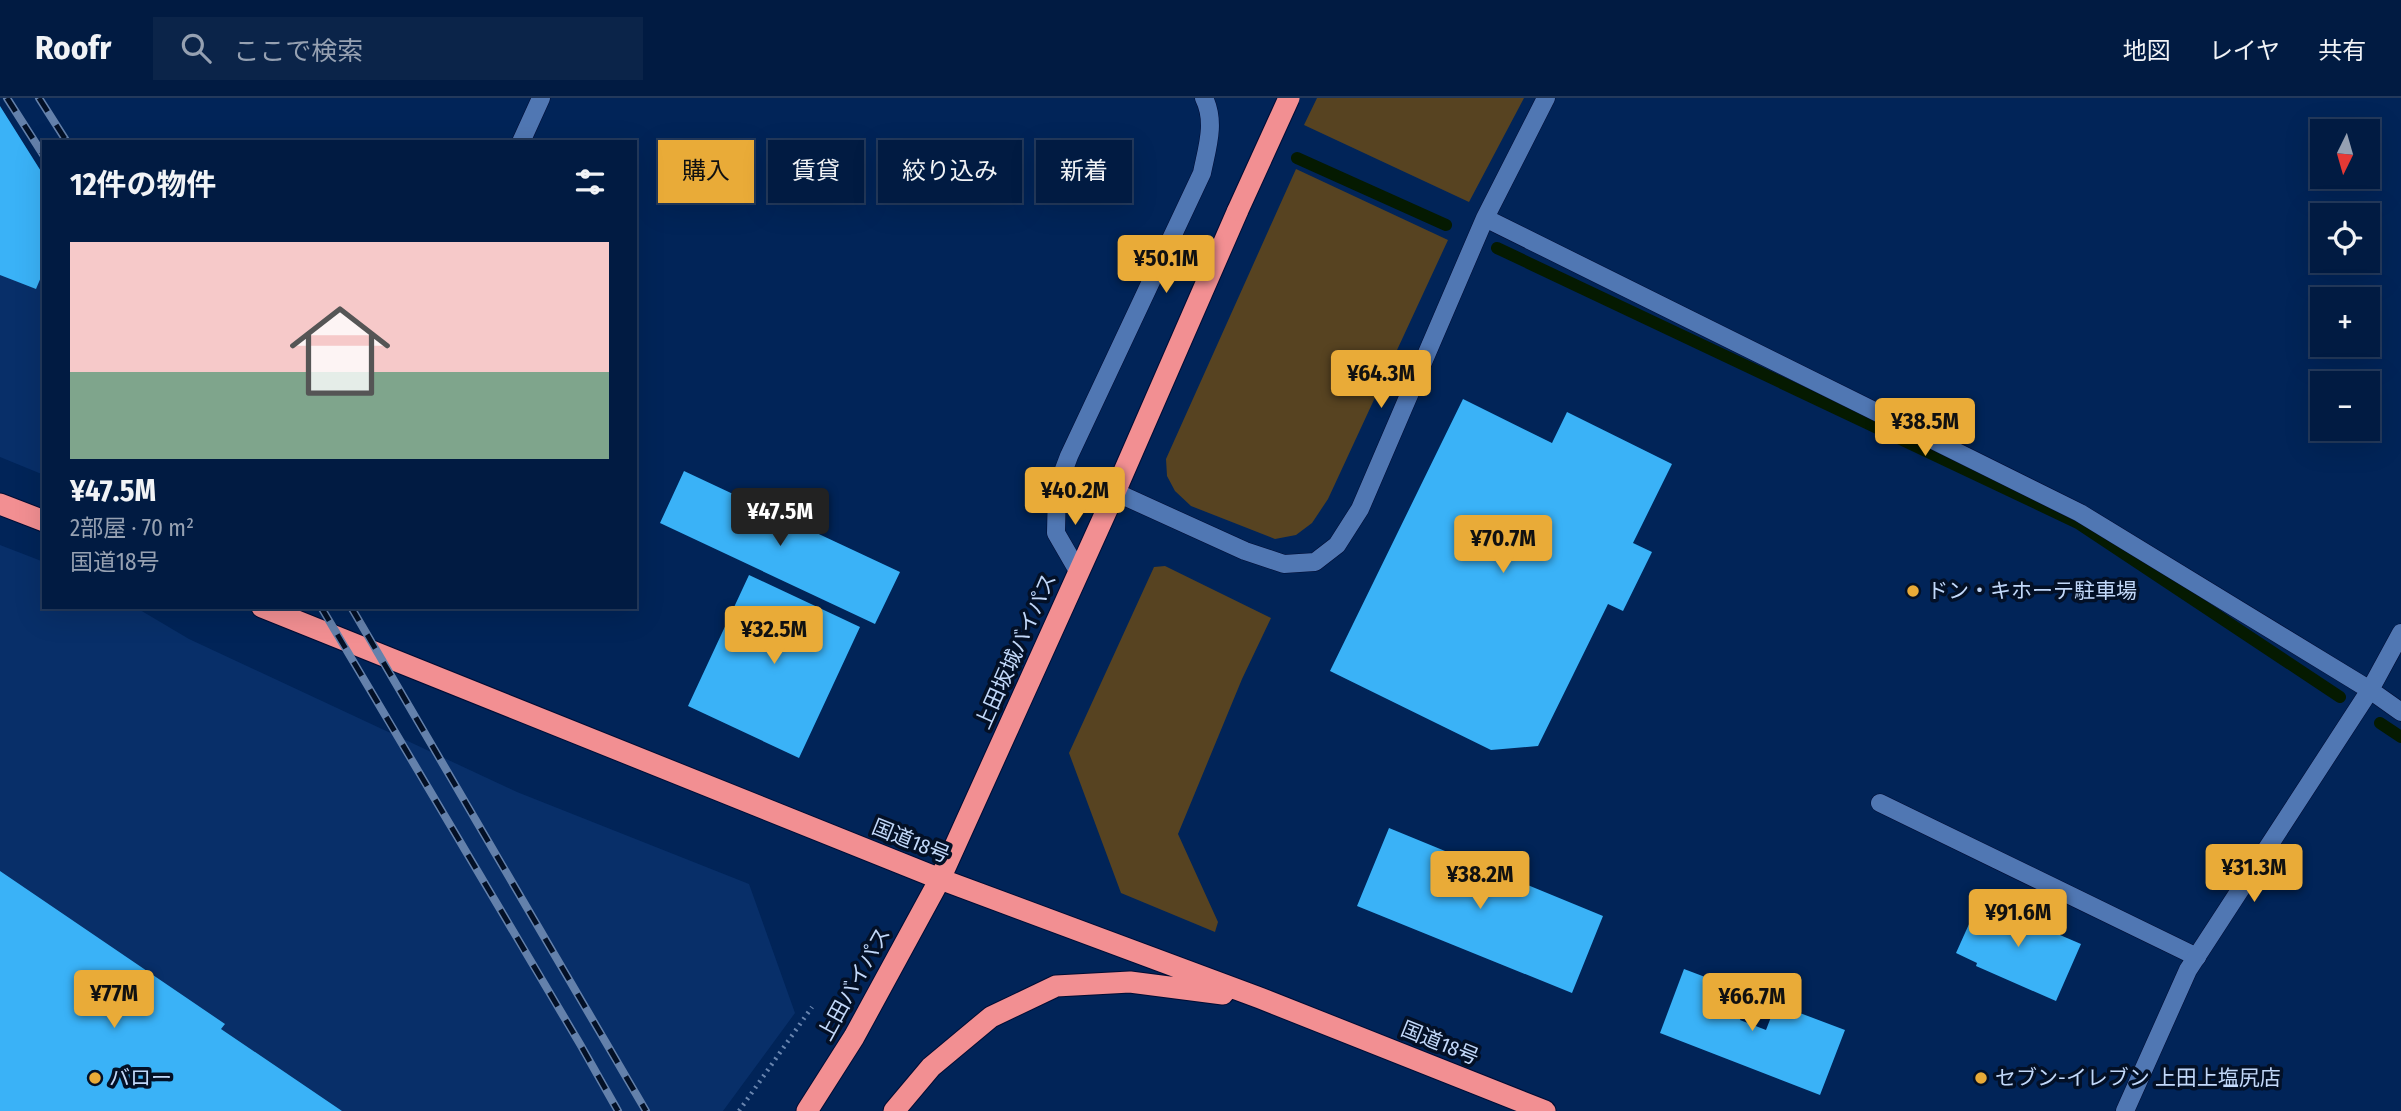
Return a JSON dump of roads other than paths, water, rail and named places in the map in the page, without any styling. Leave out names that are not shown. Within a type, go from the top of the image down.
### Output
[{"type":"highway","name":"上田坂城バイパス","points":[[940,879],[1289,98]]},
{"type":"highway","points":[[0,504],[42,520]]},
{"type":"highway","name":"国道18号","points":[[272,609],[304,615],[940,879],[1260,998],[1545,1111]]},
{"type":"highway","name":"上田バイパス","points":[[807,1111],[854,1037],[940,879]]},
{"type":"highway","points":[[894,1111],[931,1067],[991,1017],[1056,986],[1130,982],[1260,998]]},
{"type":"street","points":[[522,140],[541,98]]},
{"type":"street","points":[[1078,571],[1056,533],[1057,488],[1069,456],[1202,173],[1211,111],[1204,98]]},
{"type":"street","points":[[1115,492],[1245,551],[1284,564],[1314,562],[1337,545],[1360,509],[1485,218],[1546,98]]},
{"type":"street","points":[[1485,218],[2080,513],[2370,690],[2401,712]]},
{"type":"street","points":[[2124,1111],[2188,970],[2370,690],[2401,633]]},
{"type":"street","points":[[1880,803],[2197,957]]},
{"type":"waterway","points":[[1297,158],[1446,225]]},
{"type":"waterway","points":[[1497,248],[2078,523],[2340,697]]},
{"type":"waterway","points":[[2380,723],[2401,737]]},
{"type":"railway","points":[[7,98],[42,153]]},
{"type":"railway","points":[[39,98],[66,140]]},
{"type":"railway","points":[[322,609],[618,1111]]},
{"type":"railway","points":[[352,609],[646,1111]]},
{"type":"place","name":"ドン・キホーテ駐車場","points":[[1913,591]]},
{"type":"place","name":"バロー","points":[[95,1078]]},
{"type":"place","name":"セブン-イレブン 上田上塩尻店","points":[[1981,1078]]}]
